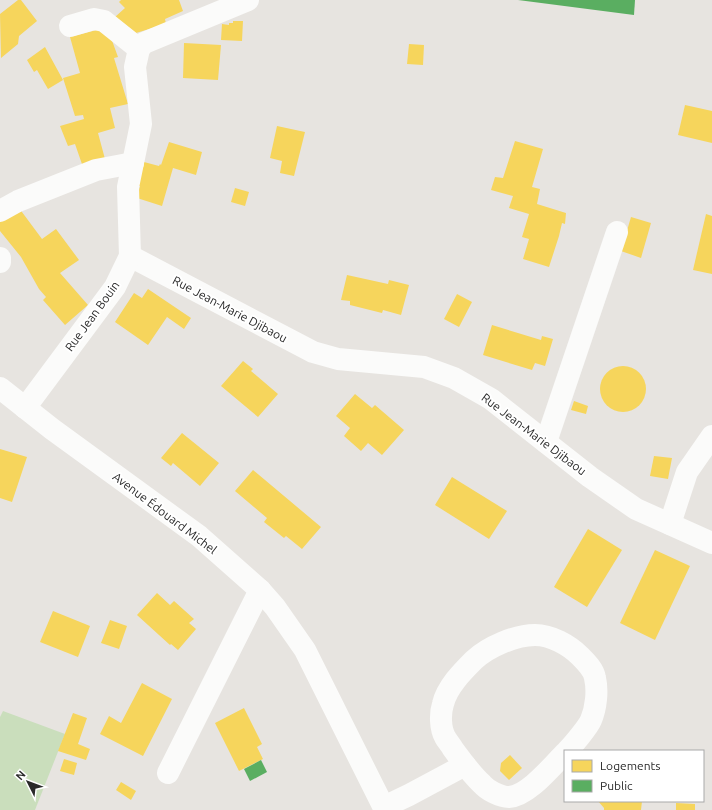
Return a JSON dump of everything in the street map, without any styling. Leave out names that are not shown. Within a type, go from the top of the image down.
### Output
[{"type":"street","points":[[70,26],[94,19],[104,21],[138,49],[144,42],[248,0]]},
{"type":"street","name":"Rue Jean Bouin","points":[[25,408],[115,287],[130,256],[128,187],[142,124],[135,67],[138,49]]},
{"type":"street","points":[[0,211],[18,200],[96,170],[133,163]]},
{"type":"street","points":[[546,442],[617,232]]},
{"type":"street","name":"Rue Jean-Marie Djibaou","points":[[130,256],[313,352],[338,359],[424,368],[454,378],[491,399],[590,476],[636,509],[712,543]]},
{"type":"street","name":"Avenue Édouard Michel","points":[[0,388],[52,429],[199,536],[260,590],[275,607],[305,650],[385,808]]},
{"type":"street","points":[[670,524],[687,472],[712,436]]},
{"type":"street","points":[[168,773],[260,590]]},
{"type":"street","points":[[564,754],[532,786],[518,794],[508,797],[493,792],[482,785],[444,736],[441,720],[442,704],[447,692],[459,676],[476,659],[501,643],[535,635],[555,639],[573,649],[587,662],[595,677],[596,695],[591,720],[568,750]]},
{"type":"street","points":[[385,808],[465,764]]},
{"type":"green space","points":[[3,711],[65,734],[35,810],[0,810],[0,717]]},
{"type":"building: Logements","points":[[18,0],[21,0],[37,21],[19,36],[18,44],[1,58],[0,14]]},
{"type":"building: Logements","points":[[121,0],[179,0],[183,11],[165,19],[166,24],[136,33],[115,17],[125,8],[119,2]]},
{"type":"building: Logements","points":[[233,21],[243,21],[242,41],[221,40],[222,24],[229,25],[229,23],[233,23]]},
{"type":"building: Logements","points":[[104,28],[110,35],[118,57],[114,58],[128,104],[110,108],[115,128],[98,133],[105,159],[83,167],[75,144],[68,146],[60,126],[84,119],[83,115],[75,116],[63,78],[80,73],[70,37]]},
{"type":"building: Logements","points":[[184,43],[221,45],[218,80],[183,78]]},
{"type":"building: Logements","points":[[409,44],[424,45],[423,65],[407,64]]},
{"type":"building: Logements","points":[[45,47],[63,80],[48,89],[37,70],[34,72],[27,60]]},
{"type":"building: Logements","points":[[685,105],[712,111],[712,143],[678,135]]},
{"type":"building: Logements","points":[[277,126],[305,132],[294,176],[280,173],[282,161],[270,158]]},
{"type":"building: Logements","points":[[515,141],[543,149],[532,187],[540,189],[537,204],[566,213],[565,224],[562,223],[549,267],[523,259],[529,239],[522,237],[529,214],[509,208],[513,196],[491,190],[495,177],[503,178]]},
{"type":"building: Logements","points":[[169,142],[202,152],[196,175],[173,168],[162,206],[137,198],[140,186],[137,186],[144,162],[159,166],[160,164],[161,165]]},
{"type":"building: Logements","points":[[235,188],[249,192],[245,206],[231,202]]},
{"type":"building: Logements","points":[[19,208],[42,239],[56,229],[79,260],[60,273],[88,305],[65,325],[43,300],[46,297],[39,289],[21,257],[0,231],[0,222]]},
{"type":"building: Logements","points":[[706,214],[712,216],[712,274],[693,270]]},
{"type":"building: Logements","points":[[631,217],[651,223],[641,258],[621,251]]},
{"type":"building: Logements","points":[[347,275],[388,284],[389,280],[409,285],[401,315],[383,310],[382,313],[350,305],[350,301],[341,300]]},
{"type":"building: Logements","points":[[148,289],[191,318],[184,329],[167,317],[148,345],[115,322],[134,293],[142,298]]},
{"type":"building: Logements","points":[[457,294],[472,302],[459,327],[444,319]]},
{"type":"building: Logements","points":[[492,325],[541,340],[542,336],[553,339],[545,366],[535,363],[532,370],[483,355]]},
{"type":"building: Logements","points":[[243,361],[253,369],[251,371],[278,394],[258,417],[221,386]]},
{"type":"building: Logements","points":[[623,366],[636,370],[642,376],[646,389],[642,402],[636,408],[623,412],[610,408],[604,402],[600,389],[604,376],[610,370]]},
{"type":"building: Logements","points":[[355,394],[372,408],[375,405],[404,430],[382,455],[368,443],[361,451],[344,436],[350,428],[336,416]]},
{"type":"building: Logements","points":[[574,401],[588,406],[586,414],[571,410]]},
{"type":"building: Logements","points":[[182,433],[219,463],[200,486],[173,463],[171,466],[161,458]]},
{"type":"building: Logements","points":[[0,449],[27,457],[12,502],[0,498]]},
{"type":"building: Logements","points":[[654,456],[672,458],[668,479],[650,476]]},
{"type":"building: Logements","points":[[253,470],[321,527],[302,549],[286,536],[284,538],[264,522],[267,518],[235,491]]},
{"type":"building: Logements","points":[[452,477],[507,511],[489,539],[435,505]]},
{"type":"building: Logements","points":[[588,529],[622,550],[587,607],[554,587]]},
{"type":"building: Logements","points":[[655,550],[690,566],[655,640],[620,623]]},
{"type":"building: Logements","points":[[157,593],[170,605],[174,601],[194,619],[189,623],[196,629],[178,650],[171,644],[170,645],[137,615]]},
{"type":"building: Logements","points":[[53,611],[90,626],[78,657],[40,642]]},
{"type":"building: Logements","points":[[110,620],[127,626],[119,649],[101,643]]},
{"type":"building: Logements","points":[[142,683],[172,699],[143,756],[100,734],[109,716],[121,723]]},
{"type":"building: Logements","points":[[244,708],[262,744],[257,747],[263,759],[239,771],[215,723]]},
{"type":"building: Logements","points":[[73,713],[87,718],[78,744],[90,749],[86,760],[58,751]]},
{"type":"building: Logements","points":[[510,755],[522,768],[509,780],[500,771],[501,763]]},
{"type":"building: Logements","points":[[64,759],[77,763],[74,775],[60,771]]},
{"type":"building: Logements","points":[[121,782],[136,791],[131,800],[116,790]]},
{"type":"building: Logements","points":[[599,802],[642,802],[641,810],[604,810]]},
{"type":"building: Logements","points":[[676,803],[695,804],[695,810],[676,810]]},
{"type":"building: Public","points":[[518,0],[635,0],[634,15]]},
{"type":"building: Public","points":[[261,760],[267,772],[250,781],[244,769]]}]
